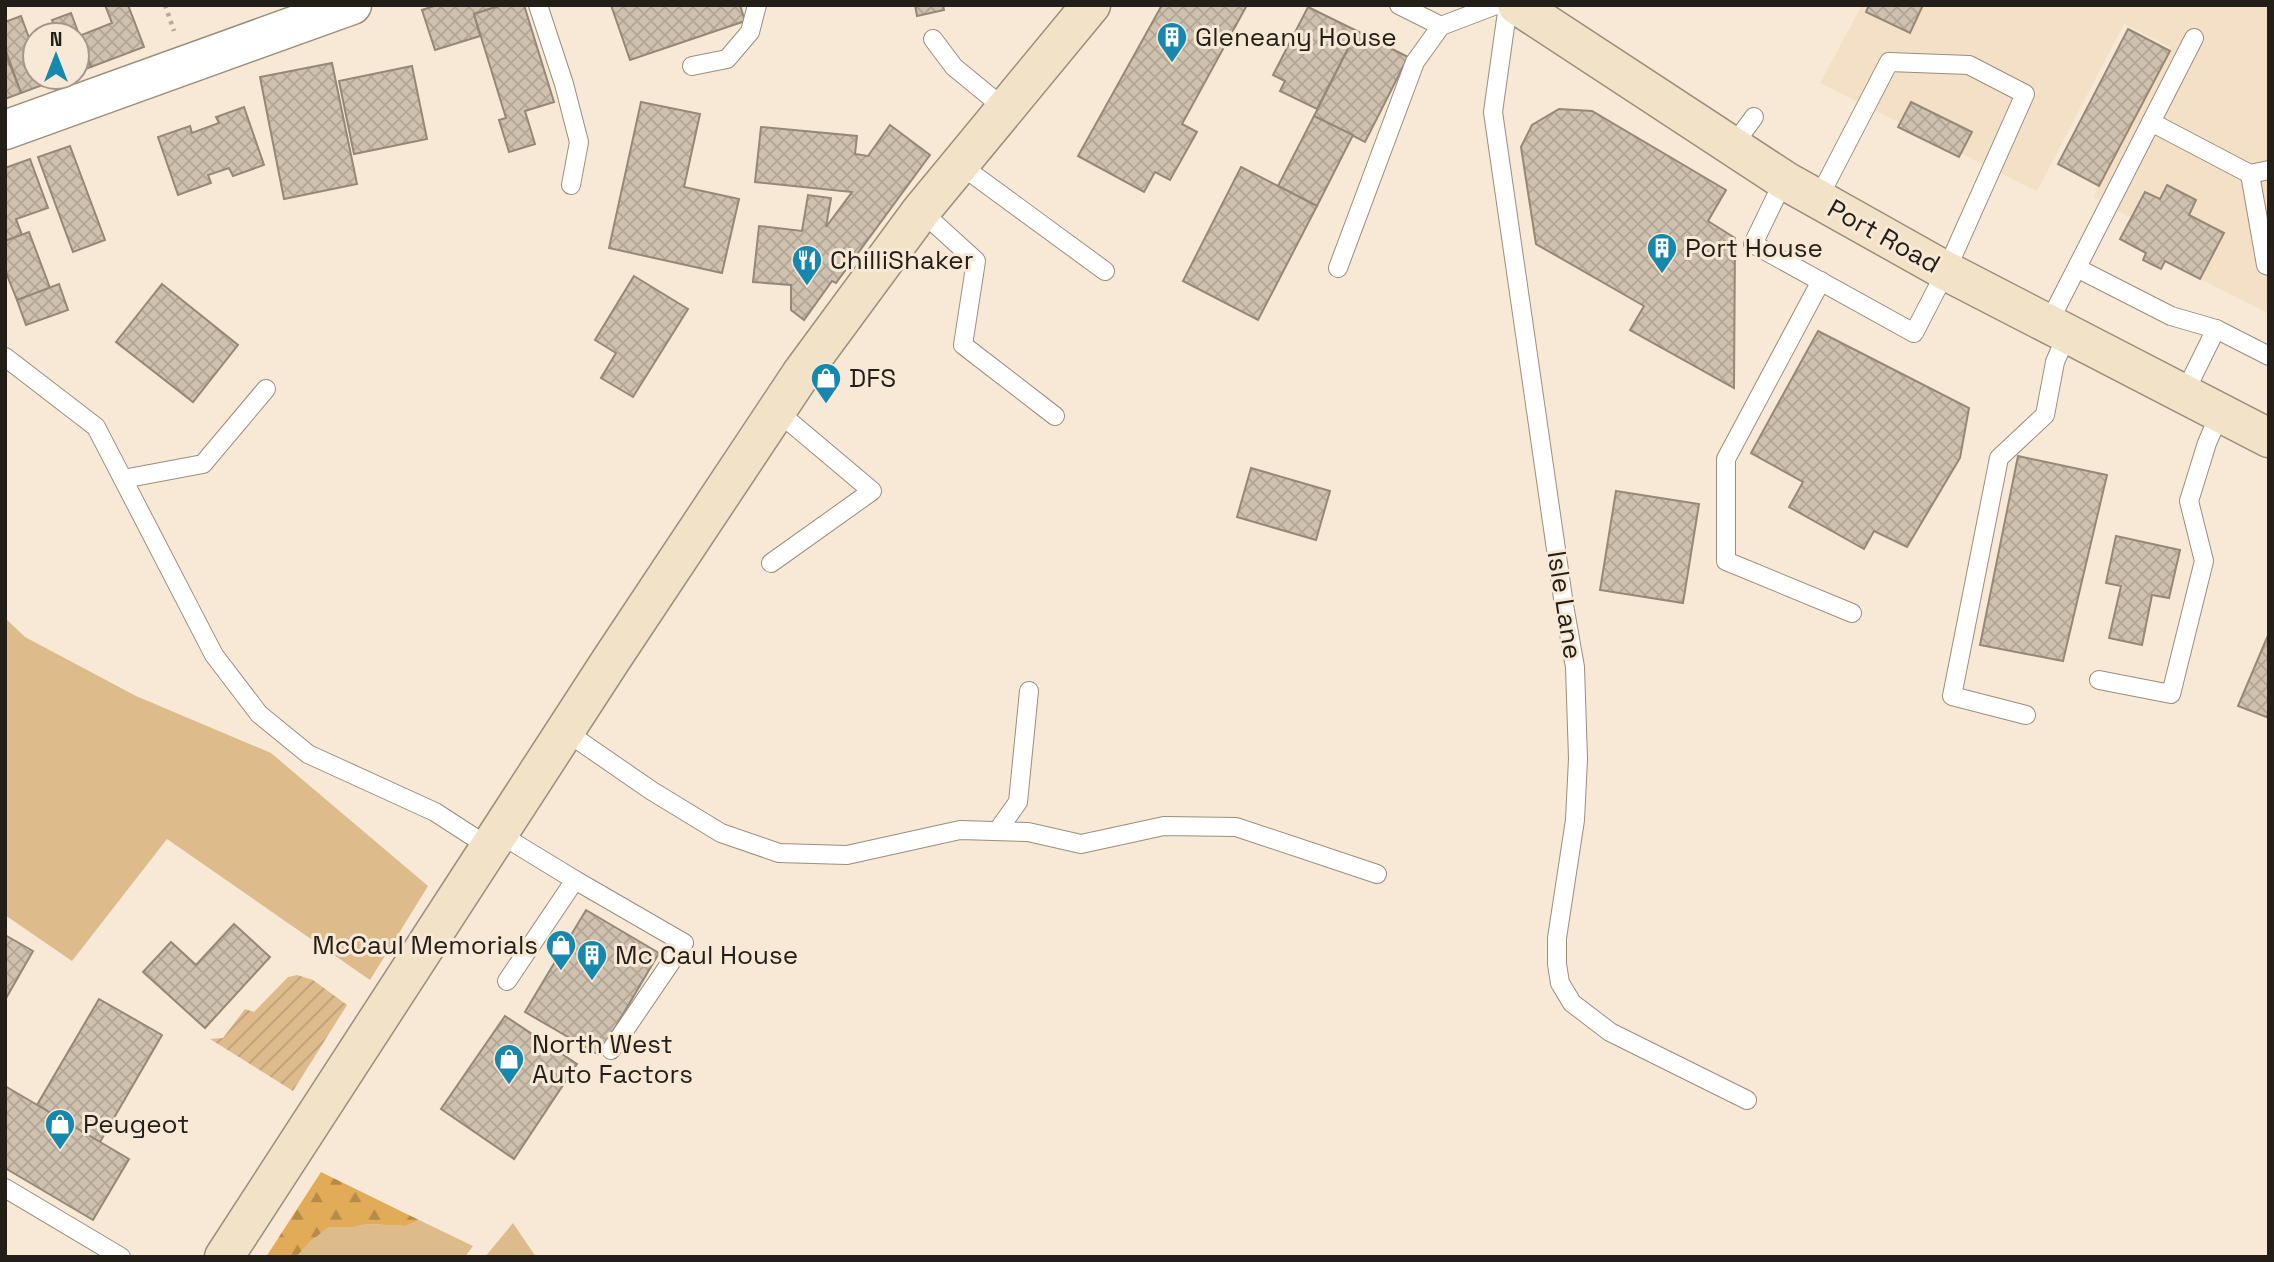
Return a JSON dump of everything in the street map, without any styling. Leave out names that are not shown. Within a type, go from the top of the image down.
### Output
[{"type":"main road","points":[[224,1257],[565,731],[777,411],[921,211],[1091,5]]},
{"type":"main road","name":"Port Road","points":[[1517,5],[1784,180],[1946,271],[2269,438]]},
{"type":"street","points":[[5,130],[352,5]]},
{"type":"lane","points":[[538,5],[564,84],[579,142],[571,184]]},
{"type":"lane","points":[[692,66],[727,59],[750,32],[757,5]]},
{"type":"lane","points":[[1399,5],[1441,26]]},
{"type":"lane","points":[[1338,268],[1415,62],[1441,26],[1496,5]]},
{"type":"lane","name":"Isle Lane","points":[[1508,5],[1493,113],[1563,605],[1575,667],[1578,759],[1575,820],[1557,938],[1560,983],[1572,1003],[1611,1032],[1748,1100]]},
{"type":"lane","points":[[933,38],[954,67],[1004,108]]},
{"type":"lane","points":[[2026,715],[1952,696],[1999,458],[2045,415],[2058,329],[2077,268],[2194,38]]},
{"type":"lane","points":[[1784,180],[1753,244],[1914,333],[1946,271],[2025,93],[1969,65],[1889,62],[1818,199]]},
{"type":"lane","points":[[1731,147],[1754,117]]},
{"type":"lane","points":[[2151,122],[2250,174],[2269,170]]},
{"type":"lane","points":[[959,164],[1105,271]]},
{"type":"lane","points":[[2250,174],[2266,265],[2269,266]]},
{"type":"lane","points":[[921,211],[976,261],[963,345],[1055,416]]},
{"type":"lane","points":[[2077,268],[2171,316],[2216,329],[2269,356]]},
{"type":"lane","points":[[1821,281],[1726,459],[1726,561],[1852,613]]},
{"type":"lane","points":[[2184,394],[2216,329]]},
{"type":"lane","points":[[5,357],[96,427],[215,655],[259,714],[308,754],[575,880],[684,943],[611,1049]]},
{"type":"lane","points":[[123,479],[203,464],[266,389]]},
{"type":"lane","points":[[771,563],[872,491],[777,411]]},
{"type":"lane","points":[[2099,680],[2171,694],[2204,561],[2189,501],[2207,443],[2220,413]]},
{"type":"lane","points":[[998,830],[1018,802],[1029,691]]},
{"type":"lane","points":[[565,731],[652,791],[721,833],[779,853],[847,855],[960,830],[1028,831],[1081,844],[1164,826],[1236,827],[1377,874]]},
{"type":"lane","points":[[507,981],[575,880]]},
{"type":"lane","points":[[5,1188],[121,1257]]},
{"type":"shaded area","points":[[1862,5],[2269,5],[2269,314],[2200,279],[2223,233],[2189,215],[2196,200],[2167,185],[2160,199],[2145,192],[2131,218],[2093,197],[2170,47],[2124,24],[2037,191],[1820,83]]},
{"type":"shaded area","points":[[5,618],[25,637],[136,696],[271,753],[428,886],[370,980],[167,839],[72,961],[5,915]]},
{"type":"shaded area","points":[[297,975],[313,980],[347,1005],[293,1091],[210,1039],[223,1038],[245,1009],[254,1012],[288,977]]},
{"type":"shaded area","points":[[419,1220],[473,1246],[465,1257],[296,1257],[329,1227],[367,1224],[406,1226]]},
{"type":"shaded area","points":[[513,1223],[536,1257],[485,1257]]},
{"type":"green space","points":[[321,1172],[419,1220],[406,1226],[367,1224],[329,1227],[296,1257],[266,1257]]},
{"type":"building","points":[[105,5],[128,5],[144,47],[91,67],[91,31],[112,23]]},
{"type":"building","points":[[437,5],[502,5],[474,14],[480,36],[435,50],[422,10]]},
{"type":"building","points":[[502,5],[524,5],[554,102],[525,111],[535,144],[509,152],[499,120],[506,118],[474,14]]},
{"type":"building","points":[[611,5],[740,5],[745,21],[630,60]]},
{"type":"building","points":[[915,5],[943,5],[944,10],[917,16]]},
{"type":"building","name":"Gleneany House","points":[[1162,5],[1247,5],[1182,124],[1197,132],[1170,180],[1155,172],[1144,192],[1078,156]]},
{"type":"building","points":[[1869,5],[1923,5],[1910,33],[1866,12]]},
{"type":"building","points":[[1308,7],[1357,31],[1317,109],[1280,91],[1285,81],[1273,75]]},
{"type":"building","points":[[71,13],[74,21],[52,21]]},
{"type":"building","points":[[21,16],[23,21],[21,91],[26,91],[21,93],[5,48],[5,22]]},
{"type":"building","points":[[2128,29],[2170,51],[2099,186],[2058,164]]},
{"type":"building","points":[[1357,31],[1408,57],[1365,142],[1314,116]]},
{"type":"building","points":[[5,56],[21,93],[5,99]]},
{"type":"building","points":[[332,63],[357,184],[284,199],[260,77]]},
{"type":"building","points":[[412,66],[427,139],[354,154],[339,81]]},
{"type":"building","points":[[641,102],[700,114],[684,187],[739,199],[722,273],[609,248]]},
{"type":"building","points":[[1911,102],[1972,132],[1959,157],[1898,127]]},
{"type":"building","points":[[244,107],[264,165],[233,176],[229,168],[208,175],[211,183],[178,195],[158,137],[190,126],[192,133],[219,123],[216,117]]},
{"type":"building","name":"Port House","points":[[1559,109],[1592,111],[1726,190],[1708,221],[1735,238],[1734,388],[1630,330],[1644,306],[1536,244],[1521,147],[1532,125]]},
{"type":"building","points":[[1314,116],[1353,135],[1317,206],[1278,186]]},
{"type":"building","points":[[890,125],[930,155],[836,283],[832,281],[804,320],[791,310],[791,285],[753,282],[759,226],[802,231],[808,195],[831,198],[826,227],[852,192],[755,182],[761,127],[857,136],[855,154],[868,156]]},
{"type":"building","points":[[70,146],[105,240],[73,252],[38,157]]},
{"type":"building","points":[[30,159],[48,208],[16,219],[22,235],[5,241],[5,168]]},
{"type":"building","points":[[1241,167],[1317,206],[1258,320],[1183,281]]},
{"type":"building","points":[[2167,185],[2196,200],[2189,215],[2224,233],[2200,279],[2165,261],[2161,269],[2143,260],[2146,253],[2120,239],[2145,192],[2160,199]]},
{"type":"building","points":[[29,232],[50,288],[17,300],[5,270],[5,241]]},
{"type":"building","points":[[634,276],[688,309],[633,397],[601,378],[616,353],[595,340]]},
{"type":"building","points":[[59,284],[68,310],[26,325],[17,300]]},
{"type":"building","points":[[162,284],[238,345],[193,402],[116,342]]},
{"type":"building","points":[[1818,331],[1969,408],[1960,458],[1907,547],[1874,531],[1864,549],[1789,507],[1803,482],[1751,453]]},
{"type":"building","points":[[2018,456],[2107,475],[2063,661],[1980,645]]},
{"type":"building","points":[[1251,468],[1330,491],[1316,540],[1237,517]]},
{"type":"building","points":[[1616,491],[1699,504],[1683,603],[1600,590]]},
{"type":"building","points":[[2116,536],[2180,550],[2169,598],[2152,595],[2142,645],[2109,638],[2121,586],[2106,583]]},
{"type":"building","points":[[2269,633],[2269,718],[2238,706]]},
{"type":"building","name":"Mc Caul House","points":[[586,910],[659,953],[599,1055],[525,1012]]},
{"type":"building","points":[[234,924],[270,957],[205,1028],[143,972],[171,942],[196,965]]},
{"type":"building","points":[[5,935],[33,951],[5,1000]]},
{"type":"building","points":[[99,999],[162,1035],[100,1142],[37,1105]]},
{"type":"building","name":"North West Auto Factors","points":[[505,1016],[577,1064],[514,1159],[441,1109]]},
{"type":"building","name":"Peugeot","points":[[5,1086],[129,1159],[93,1220],[5,1168]]},
{"type":"place","name":"Gleneany House","points":[[1172,64]]},
{"type":"place","name":"Port House","points":[[1662,275]]},
{"type":"place","name":"ChilliShaker","points":[[807,287]]},
{"type":"place","name":"DFS","points":[[826,405]]},
{"type":"place","name":"McCaul Memorials","points":[[561,972]]},
{"type":"place","name":"Mc Caul House","points":[[592,982]]},
{"type":"place","name":"North West Auto Factors","points":[[509,1086]]},
{"type":"place","name":"Peugeot","points":[[60,1151]]}]
